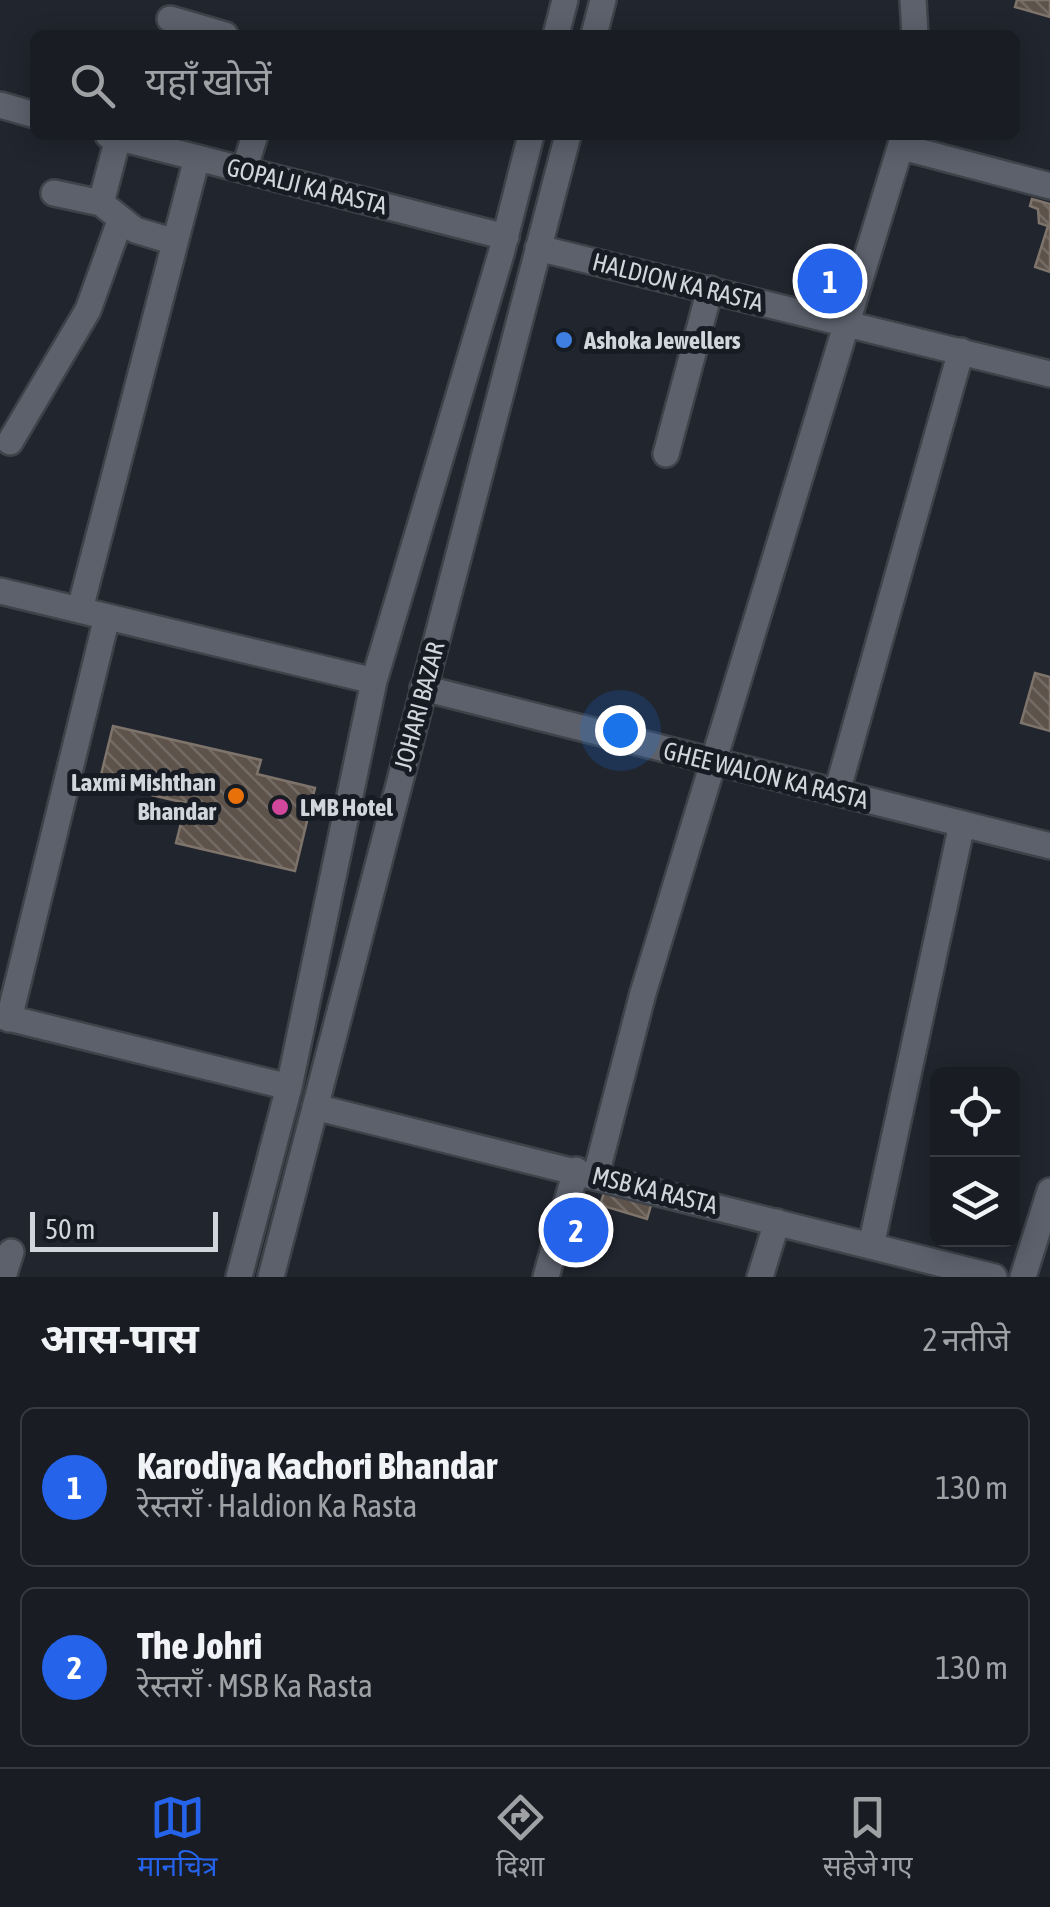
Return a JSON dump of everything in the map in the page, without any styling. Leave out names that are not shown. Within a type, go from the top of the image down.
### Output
[{"type":"street","points":[[557,30],[565,0]]},
{"type":"street","points":[[595,30],[603,0]]},
{"type":"street","points":[[912,0],[915,30]]},
{"type":"street","points":[[170,19],[208,30]]},
{"type":"street","points":[[0,105],[30,113]]},
{"type":"street","points":[[10,442],[88,310],[110,212],[113,140]]},
{"type":"street","name":"GOPALJI KA RASTA","points":[[128,140],[506,238]]},
{"type":"street","points":[[244,170],[253,140]]},
{"type":"street","name":"JOHARI BAZAR","points":[[239,1277],[289,1087],[374,681],[506,238],[530,140]]},
{"type":"street","name":"JOHARI BAZAR","points":[[271,1277],[567,140]]},
{"type":"street","points":[[546,1277],[586,1172],[716,764],[844,322],[903,141],[1050,186]]},
{"type":"street","points":[[80,608],[197,158]]},
{"type":"street","points":[[54,193],[110,212],[176,242]]},
{"type":"street","name":"HALDION KA RASTA","points":[[538,248],[1050,374]]},
{"type":"street","points":[[666,454],[710,289]]},
{"type":"street","points":[[838,792],[961,351]]},
{"type":"street","points":[[0,591],[374,681]]},
{"type":"street","points":[[107,617],[4,1018],[289,1087]]},
{"type":"street","name":"GHEE WALON KA RASTA","points":[[423,688],[1050,846]]},
{"type":"street","points":[[871,1246],[962,824]]},
{"type":"street","name":"MSB KA RASTA","points":[[315,1107],[994,1277]]},
{"type":"street","points":[[1023,1277],[1050,1192]]},
{"type":"street","points":[[760,1277],[778,1222]]},
{"type":"street","points":[[3,1277],[11,1252]]},
{"type":"building","points":[[1017,0],[1050,0],[1050,17],[1015,7]]},
{"type":"building","points":[[1032,199],[1050,204],[1050,272],[1035,267],[1048,226],[1039,223],[1038,209],[1030,206]]},
{"type":"building","points":[[1035,673],[1050,677],[1050,731],[1021,723]]},
{"type":"building","points":[[113,726],[261,760],[257,774],[315,788],[295,871],[176,843],[186,803],[99,783]]},
{"type":"building","points":[[608,1181],[654,1195],[647,1219],[600,1205]]},
{"type":"place","name":"Karodiya Kachori Bhandar","points":[[830,281]]},
{"type":"place","name":"Ashoka Jewellers","points":[[564,340]]},
{"type":"place","name":"Laxmi Mishthan Bhandar","points":[[236,796]]},
{"type":"place","name":"LMB Hotel","points":[[280,807]]},
{"type":"place","name":"The Johri","points":[[576,1230]]}]
